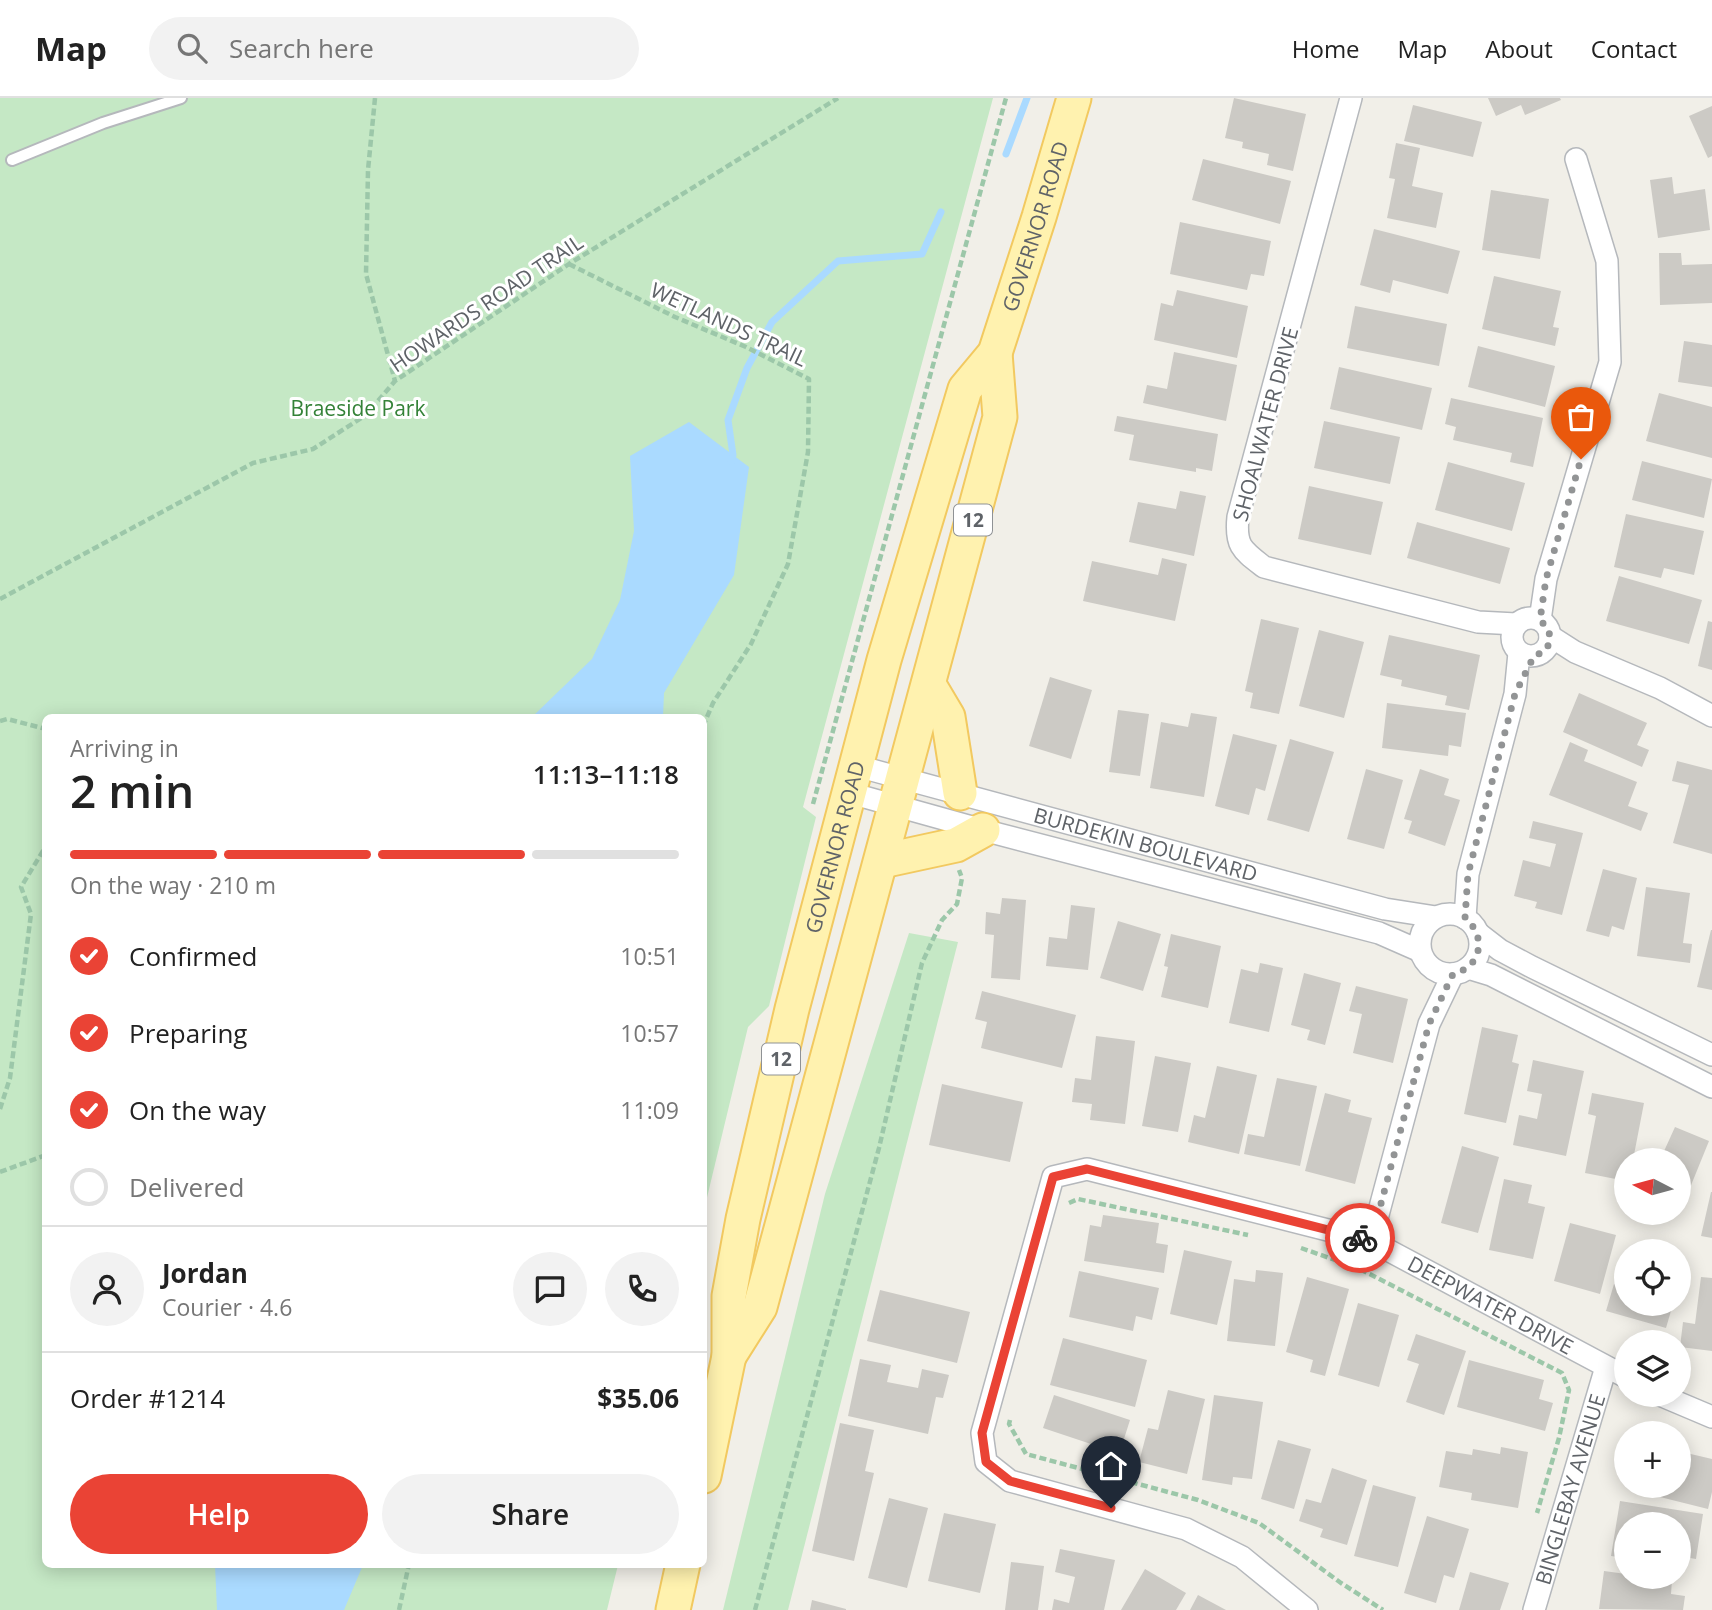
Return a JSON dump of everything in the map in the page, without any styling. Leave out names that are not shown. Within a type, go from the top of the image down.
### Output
[{"type":"main road","name":"GOVERNOR ROAD","points":[[707,1462],[729,1356],[729,1296],[743,1219],[792,1009],[884,660],[965,389],[995,353],[1074,98]]},
{"type":"main road","name":"GOVERNOR ROAD","points":[[729,1356],[760,1307],[929,685],[1000,417],[995,353]]},
{"type":"main road","points":[[929,685],[948,717],[960,793]]},
{"type":"main road","points":[[882,861],[956,845],[983,830]]},
{"type":"main road","points":[[673,1610],[682,1568]]},
{"type":"street","name":"SHOALWATER DRIVE","points":[[1351,98],[1238,517],[1237,535],[1245,552],[1264,567],[1530,637]]},
{"type":"street","points":[[1456,920],[1546,579],[1610,362],[1607,261],[1576,159]]},
{"type":"street","points":[[1530,637],[1575,652],[1660,688],[1712,716]]},
{"type":"street","name":"BURDEKIN BOULEVARD","points":[[853,780],[900,792],[983,830],[1379,933],[1426,959]]},
{"type":"street","name":"BURDEKIN BOULEVARD","points":[[900,792],[960,793],[1372,905],[1456,920],[1500,950],[1532,967],[1712,1055]]},
{"type":"street","points":[[1429,1024],[1423,931],[1428,923],[1456,920]]},
{"type":"street","points":[[1371,1241],[1429,1024],[1460,971],[1475,961],[1479,952],[1456,920]]},
{"type":"street","points":[[1426,959],[1445,974],[1460,971],[1491,975],[1712,1087]]},
{"type":"street","name":"DEEPWATER DRIVE","points":[[1307,1610],[1242,1557],[1186,1529],[1010,1481],[986,1462],[982,1433],[1053,1177],[1087,1169],[1371,1241],[1614,1371]]},
{"type":"street","name":"BINGLEBAY AVENUE","points":[[1534,1610],[1606,1367]]},
{"type":"street","points":[[1688,1407],[1712,1417]]},
{"type":"lane","points":[[12,160],[103,123],[181,98]]},
{"type":"path","points":[[375,98],[368,170],[366,274],[395,381]]},
{"type":"path","name":"HOWARDS ROAD TRAIL","points":[[0,599],[253,463],[313,449],[366,415],[395,381],[569,264],[838,98]]},
{"type":"path","points":[[813,804],[1006,98]]},
{"type":"path","name":"WETLANDS TRAIL","points":[[569,264],[809,379],[808,452],[788,564],[751,644],[707,717]]},
{"type":"path","points":[[0,722],[7,719],[42,728]]},
{"type":"path","points":[[0,1109],[10,1078],[31,914],[21,887],[42,853]]},
{"type":"path","points":[[755,1610],[879,1148],[922,962],[942,920],[957,904],[962,878],[957,864]]},
{"type":"path","points":[[0,1172],[42,1156]]},
{"type":"path","points":[[1068,1203],[1078,1199],[1254,1237]]},
{"type":"path","points":[[1294,1246],[1358,1268],[1562,1373],[1569,1390],[1559,1438],[1536,1517]]},
{"type":"path","points":[[1013,1411],[1009,1424],[1026,1454],[1198,1500],[1259,1523],[1383,1610]]},
{"type":"path","points":[[399,1610],[408,1568]]},
{"type":"green space","name":"Braeside Park","points":[[0,98],[993,98],[803,807],[816,817],[769,1006],[748,1027],[707,1198],[707,714],[42,714],[42,1568],[617,1568],[607,1610],[0,1610]]},
{"type":"green space","points":[[909,933],[958,942],[788,1610],[723,1610],[825,1194]]},
{"type":"water","points":[[689,422],[749,467],[734,575],[664,693],[663,714],[535,714],[592,659],[620,600],[634,531],[630,456]]},
{"type":"water","points":[[215,1568],[362,1568],[344,1610],[217,1610]]},
{"type":"building","points":[[1234,98],[1306,114],[1293,171],[1267,165],[1269,154],[1242,148],[1243,142],[1225,138]]},
{"type":"building","points":[[1488,98],[1561,100],[1525,115],[1521,105],[1496,116]]},
{"type":"building","points":[[1413,105],[1482,122],[1473,157],[1404,141]]},
{"type":"building","points":[[1712,106],[1712,156],[1708,158],[1689,116]]},
{"type":"building","points":[[1396,143],[1420,148],[1412,186],[1443,193],[1436,228],[1387,218],[1395,179],[1389,178]]},
{"type":"building","points":[[1203,159],[1291,181],[1280,224],[1192,200]]},
{"type":"building","points":[[1672,177],[1674,194],[1705,189],[1710,230],[1658,238],[1650,180]]},
{"type":"building","points":[[1491,190],[1549,199],[1540,259],[1482,250]]},
{"type":"building","points":[[1180,222],[1271,241],[1264,276],[1251,274],[1247,290],[1170,274]]},
{"type":"building","points":[[1374,229],[1460,251],[1448,294],[1393,280],[1390,293],[1360,285]]},
{"type":"building","points":[[1659,253],[1681,253],[1682,265],[1712,264],[1712,303],[1660,305]]},
{"type":"building","points":[[1494,276],[1561,291],[1553,327],[1559,328],[1555,346],[1482,329]]},
{"type":"building","points":[[1177,290],[1248,306],[1237,358],[1154,340],[1161,303],[1173,306]]},
{"type":"building","points":[[1355,306],[1447,324],[1439,366],[1347,348]]},
{"type":"building","points":[[1684,341],[1712,345],[1712,387],[1678,382]]},
{"type":"building","points":[[1478,346],[1555,366],[1545,407],[1468,387]]},
{"type":"building","points":[[1174,352],[1237,365],[1226,421],[1143,403],[1147,385],[1167,389]]},
{"type":"building","points":[[1339,367],[1432,388],[1422,430],[1330,409]]},
{"type":"building","points":[[1659,393],[1712,407],[1712,458],[1646,441]]},
{"type":"building","points":[[1451,398],[1543,418],[1533,467],[1510,462],[1512,453],[1453,440],[1456,427],[1445,424]]},
{"type":"building","points":[[1117,416],[1218,434],[1212,471],[1196,468],[1196,472],[1129,460],[1134,435],[1114,431]]},
{"type":"building","points":[[1324,421],[1400,437],[1390,484],[1314,468]]},
{"type":"building","points":[[1642,461],[1712,479],[1704,518],[1632,500]]},
{"type":"building","points":[[1448,462],[1525,483],[1512,531],[1435,510]]},
{"type":"building","points":[[1309,486],[1383,502],[1371,555],[1298,539]]},
{"type":"building","points":[[1180,491],[1206,496],[1194,556],[1129,542],[1138,502],[1176,509]]},
{"type":"building","points":[[1626,514],[1704,531],[1694,575],[1664,568],[1661,578],[1614,567]]},
{"type":"building","points":[[1417,522],[1510,548],[1500,584],[1407,558]]},
{"type":"building","points":[[1162,558],[1187,564],[1175,621],[1083,601],[1092,561],[1158,575]]},
{"type":"building","points":[[1619,576],[1702,600],[1689,644],[1606,621]]},
{"type":"building","points":[[1261,619],[1299,628],[1279,714],[1250,708],[1253,693],[1245,691]]},
{"type":"building","points":[[1708,621],[1712,622],[1712,670],[1698,666]]},
{"type":"building","points":[[1319,630],[1364,642],[1344,718],[1299,706]]},
{"type":"building","points":[[1389,635],[1480,655],[1469,710],[1445,705],[1447,696],[1401,686],[1402,680],[1380,675]]},
{"type":"building","points":[[1050,677],[1092,690],[1071,759],[1029,746]]},
{"type":"building","points":[[1579,693],[1647,723],[1637,745],[1649,750],[1642,767],[1563,732]]},
{"type":"building","points":[[1387,703],[1466,713],[1461,747],[1449,745],[1448,756],[1382,748]]},
{"type":"building","points":[[1118,710],[1149,714],[1140,776],[1109,772]]},
{"type":"building","points":[[1191,713],[1217,717],[1204,797],[1150,788],[1161,722],[1188,727]]},
{"type":"building","points":[[1233,734],[1277,745],[1265,791],[1256,788],[1249,815],[1215,806]]},
{"type":"building","points":[[1290,739],[1334,752],[1309,832],[1267,820]]},
{"type":"building","points":[[1570,742],[1588,750],[1584,761],[1637,782],[1628,806],[1648,813],[1641,831],[1549,795]]},
{"type":"building","points":[[1677,761],[1712,770],[1712,854],[1673,843],[1689,785],[1672,781]]},
{"type":"building","points":[[1366,769],[1403,780],[1384,849],[1347,839]]},
{"type":"building","points":[[1420,769],[1449,779],[1444,795],[1460,800],[1445,846],[1408,833],[1412,821],[1404,819]]},
{"type":"building","points":[[1533,821],[1583,833],[1562,915],[1535,908],[1537,902],[1514,896],[1523,860],[1550,867],[1556,844],[1529,838]]},
{"type":"building","points":[[1603,869],[1637,878],[1624,930],[1612,926],[1609,937],[1586,931]]},
{"type":"building","points":[[1646,887],[1690,893],[1683,943],[1692,944],[1690,963],[1637,956]]},
{"type":"building","points":[[1002,898],[1026,900],[1020,980],[991,978],[994,935],[985,934],[986,912],[1000,914]]},
{"type":"building","points":[[1071,905],[1095,908],[1088,970],[1046,966],[1049,937],[1067,939]]},
{"type":"building","points":[[1118,921],[1161,934],[1143,991],[1100,978]]},
{"type":"building","points":[[1712,930],[1712,990],[1697,987]]},
{"type":"building","points":[[1171,934],[1221,946],[1208,1008],[1161,997],[1168,967],[1164,966]]},
{"type":"building","points":[[1260,963],[1283,968],[1269,1032],[1229,1023],[1241,969],[1258,973]]},
{"type":"building","points":[[1304,973],[1341,983],[1325,1045],[1307,1040],[1310,1030],[1291,1025]]},
{"type":"building","points":[[1356,986],[1408,999],[1393,1063],[1353,1053],[1362,1014],[1349,1011]]},
{"type":"building","points":[[982,991],[1076,1015],[1062,1068],[981,1048],[987,1022],[975,1019]]},
{"type":"building","points":[[1482,1027],[1518,1035],[1512,1062],[1519,1064],[1506,1123],[1464,1114]]},
{"type":"building","points":[[1096,1036],[1135,1041],[1125,1124],[1090,1120],[1092,1104],[1072,1102],[1075,1078],[1091,1080]]},
{"type":"building","points":[[1155,1056],[1191,1063],[1178,1132],[1142,1126]]},
{"type":"building","points":[[1533,1060],[1584,1071],[1566,1156],[1513,1145],[1519,1115],[1537,1119],[1542,1094],[1527,1091]]},
{"type":"building","points":[[1217,1066],[1257,1075],[1239,1154],[1188,1142],[1194,1115],[1205,1118]]},
{"type":"building","points":[[1277,1078],[1317,1086],[1300,1166],[1244,1154],[1248,1134],[1264,1137]]},
{"type":"building","points":[[942,1084],[1023,1102],[1010,1162],[929,1145]]},
{"type":"building","points":[[1325,1093],[1351,1100],[1348,1112],[1372,1118],[1355,1184],[1305,1171]]},
{"type":"building","points":[[1592,1093],[1644,1103],[1635,1148],[1614,1148],[1614,1179],[1585,1173],[1596,1116],[1588,1114]]},
{"type":"building","points":[[1675,1127],[1709,1141],[1691,1185],[1691,1148],[1665,1148]]},
{"type":"building","points":[[1462,1146],[1499,1157],[1478,1233],[1441,1223]]},
{"type":"building","points":[[1504,1179],[1532,1185],[1528,1203],[1545,1207],[1533,1259],[1489,1250]]},
{"type":"building","points":[[1712,1192],[1712,1238],[1701,1236]]},
{"type":"building","points":[[1103,1215],[1159,1223],[1156,1243],[1168,1245],[1164,1273],[1084,1261],[1090,1225],[1101,1227]]},
{"type":"building","points":[[1570,1223],[1616,1235],[1600,1294],[1554,1281]]},
{"type":"building","points":[[1184,1250],[1232,1261],[1217,1325],[1170,1314]]},
{"type":"building","points":[[1256,1270],[1283,1273],[1275,1346],[1227,1341],[1234,1279],[1255,1282]]},
{"type":"building","points":[[1079,1271],[1159,1288],[1152,1320],[1136,1316],[1133,1331],[1069,1317]]},
{"type":"building","points":[[1307,1277],[1349,1289],[1325,1376],[1310,1372],[1313,1360],[1286,1352]]},
{"type":"building","points":[[1701,1277],[1712,1278],[1712,1351],[1691,1348],[1691,1330],[1682,1330],[1683,1322],[1695,1324]]},
{"type":"building","points":[[1614,1284],[1614,1313],[1606,1311]]},
{"type":"building","points":[[880,1290],[970,1312],[957,1363],[867,1341]]},
{"type":"building","points":[[1358,1303],[1399,1315],[1379,1387],[1338,1375]]},
{"type":"building","points":[[1624,1316],[1670,1316],[1666,1328]]},
{"type":"building","points":[[1416,1334],[1466,1351],[1444,1415],[1406,1402],[1419,1364],[1407,1360]]},
{"type":"building","points":[[1063,1338],[1147,1360],[1135,1407],[1050,1385]]},
{"type":"building","points":[[860,1359],[891,1365],[887,1382],[918,1388],[922,1369],[949,1375],[943,1398],[936,1397],[928,1434],[848,1416]]},
{"type":"building","points":[[1469,1360],[1544,1380],[1539,1399],[1553,1403],[1545,1431],[1457,1407]]},
{"type":"building","points":[[1168,1390],[1205,1399],[1187,1474],[1139,1462],[1148,1428],[1158,1430]]},
{"type":"building","points":[[1054,1395],[1130,1420],[1123,1442],[1109,1438],[1106,1449],[1043,1428]]},
{"type":"building","points":[[1214,1395],[1263,1402],[1252,1479],[1233,1477],[1232,1485],[1202,1480]]},
{"type":"building","points":[[840,1423],[874,1430],[865,1471],[874,1473],[854,1561],[812,1551]]},
{"type":"building","points":[[1278,1440],[1311,1449],[1294,1509],[1261,1499]]},
{"type":"building","points":[[1501,1447],[1528,1452],[1518,1508],[1471,1500],[1472,1493],[1439,1487],[1446,1451],[1472,1455],[1473,1449],[1500,1454]]},
{"type":"building","points":[[1691,1454],[1712,1459],[1712,1492],[1708,1509],[1664,1498],[1691,1498]]},
{"type":"building","points":[[1332,1468],[1367,1480],[1347,1545],[1320,1537],[1323,1529],[1299,1521],[1306,1499],[1321,1503]]},
{"type":"building","points":[[1373,1485],[1416,1497],[1398,1567],[1354,1556]]},
{"type":"building","points":[[889,1498],[928,1508],[907,1588],[868,1578]]},
{"type":"building","points":[[1620,1501],[1690,1512],[1618,1512]]},
{"type":"building","points":[[1691,1512],[1703,1514],[1696,1559],[1691,1558]]},
{"type":"building","points":[[944,1513],[996,1524],[980,1593],[928,1581]]},
{"type":"building","points":[[1427,1516],[1469,1529],[1454,1578],[1444,1575],[1436,1603],[1404,1593]]},
{"type":"building","points":[[1060,1549],[1115,1560],[1104,1610],[1052,1610],[1054,1599],[1069,1603],[1075,1577],[1055,1572]]},
{"type":"building","points":[[1011,1562],[1044,1566],[1038,1610],[1005,1610]]},
{"type":"building","points":[[1145,1569],[1186,1593],[1176,1610],[1121,1610]]},
{"type":"building","points":[[1604,1571],[1614,1572],[1614,1589],[1671,1589],[1671,1594],[1685,1596],[1683,1610],[1599,1609]]},
{"type":"building","points":[[1470,1572],[1509,1583],[1500,1610],[1459,1610]]},
{"type":"building","points":[[1198,1595],[1226,1610],[1190,1610]]},
{"type":"building","points":[[812,1600],[846,1609],[846,1610],[810,1610]]},
{"type":"waterway","points":[[1006,154],[1027,98]]},
{"type":"waterway","points":[[731,462],[733,455],[728,420],[747,368],[772,322],[838,261],[922,254],[941,212]]},
{"type":"way so far","points":[[1360,1238],[1371,1241],[1429,1024],[1453,974],[1468,968],[1479,952],[1478,933],[1473,924],[1465,918],[1468,874],[1515,694],[1534,656],[1545,651],[1550,642],[1549,630],[1540,620],[1546,579],[1581,459]]},
{"type":"route","points":[[1111,1508],[1010,1481],[986,1462],[982,1433],[1053,1177],[1087,1169],[1360,1238]]}]
